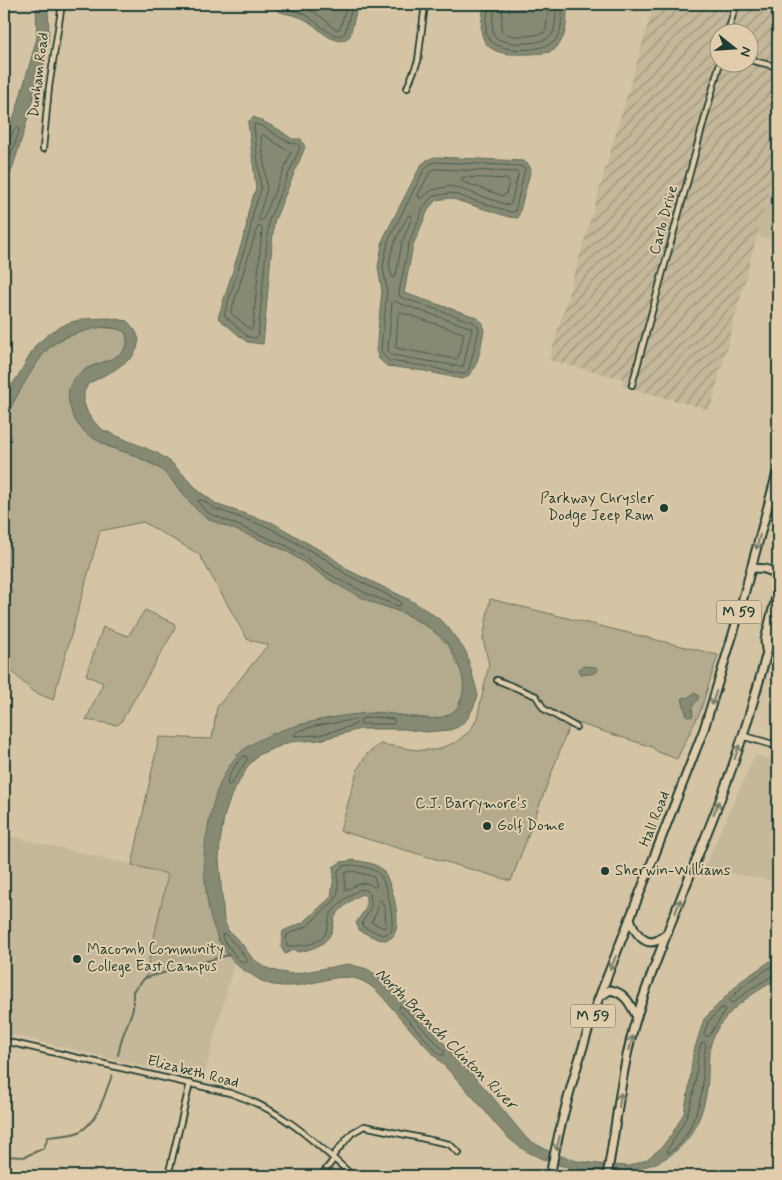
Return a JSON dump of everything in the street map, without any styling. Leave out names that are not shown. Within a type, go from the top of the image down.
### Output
[{"type":"highway","name":"Hall Road","points":[[551,1173],[564,1116],[598,1000],[704,729],[736,624],[778,469]]},
{"type":"highway","points":[[772,495],[778,506]]},
{"type":"highway","points":[[751,568],[770,570],[776,574],[778,579]]},
{"type":"highway","points":[[766,655],[765,640],[778,590]]},
{"type":"highway","name":"M 59","points":[[607,1176],[616,1132],[625,1068],[637,1018],[743,736],[778,612]]},
{"type":"highway","points":[[630,917],[635,931],[645,940],[656,941],[667,934]]},
{"type":"highway","points":[[598,1000],[605,992],[610,990],[617,992],[628,1000],[637,1018]]},
{"type":"street","name":"Dunham Road","points":[[44,149],[50,87],[62,4]]},
{"type":"street","points":[[407,88],[418,61],[425,4]]},
{"type":"street","points":[[731,22],[736,4]]},
{"type":"street","points":[[760,62],[778,67]]},
{"type":"street","name":"Carlo Drive","points":[[632,384],[717,72]]},
{"type":"street","points":[[497,680],[533,694],[544,709],[576,727]]},
{"type":"street","points":[[743,736],[778,746]]},
{"type":"street","name":"Elizabeth Road","points":[[4,1041],[238,1095],[268,1108],[295,1125],[353,1176]]},
{"type":"street","points":[[168,1176],[190,1083]]},
{"type":"street","points":[[321,1176],[352,1133],[364,1126],[449,1144],[458,1152]]},
{"type":"shaded area","points":[[654,4],[778,4],[778,83],[766,129],[778,133],[778,158],[710,410],[636,390],[622,385],[623,379],[549,360]]},
{"type":"shaded area","points":[[778,83],[778,133],[766,129]]},
{"type":"shaded area","points":[[778,158],[778,242],[757,236]]},
{"type":"shaded area","points":[[755,755],[778,761],[778,882],[704,868]]},
{"type":"shaded area","name":"Macomb Community College East Campus","points":[[4,835],[168,873],[146,977],[229,955],[234,963],[203,1080],[4,1033]]},
{"type":"green space","points":[[98,327],[119,329],[126,333],[127,345],[122,353],[115,358],[86,368],[69,393],[69,400],[76,421],[106,446],[134,455],[162,470],[205,517],[285,550],[333,582],[370,601],[405,614],[431,629],[448,645],[464,677],[463,695],[456,710],[447,716],[434,719],[375,712],[237,755],[204,859],[210,911],[218,940],[229,955],[145,978],[168,874],[132,865],[159,737],[212,739],[217,707],[268,645],[247,639],[199,554],[143,522],[100,531],[53,700],[32,691],[4,664],[4,621],[12,590],[4,578],[4,415],[35,365],[48,349],[64,338]]},
{"type":"green space","name":"C.J. Barrymore's","points":[[490,599],[718,655],[700,712],[677,759],[658,752],[652,747],[571,721],[511,881],[340,831],[358,768],[367,754],[380,744],[417,750],[436,750],[456,742],[471,730],[477,718],[489,665],[483,639]]},
{"type":"green space","points":[[145,610],[174,623],[175,629],[121,722],[117,725],[86,720],[103,683],[86,675],[103,627],[128,636]]},
{"type":"water","points":[[36,4],[47,4],[49,33],[45,58],[39,83],[4,192],[4,143],[17,108],[37,38]]},
{"type":"water","points":[[270,4],[358,4],[350,36],[343,41],[331,38],[308,21],[298,16],[281,12]]},
{"type":"water","points":[[484,4],[568,4],[566,28],[563,37],[556,48],[549,52],[517,54],[491,49],[482,34],[481,26]]},
{"type":"water","points":[[254,117],[278,129],[292,139],[301,139],[305,147],[274,222],[263,344],[247,342],[218,318],[246,229],[248,212],[256,188],[248,122]]},
{"type":"water","points":[[435,157],[523,161],[531,169],[518,218],[509,217],[450,198],[436,200],[429,208],[413,245],[404,293],[476,317],[483,323],[484,330],[478,359],[467,377],[461,379],[425,371],[387,366],[379,359],[376,350],[382,291],[378,267],[383,239],[421,165]]},
{"type":"water","name":"North Branch Clinton River","points":[[110,318],[127,321],[135,330],[139,339],[137,349],[132,357],[116,369],[88,384],[84,392],[84,403],[88,414],[95,423],[103,430],[157,453],[171,462],[200,492],[218,505],[273,523],[330,556],[350,571],[412,601],[438,618],[447,626],[466,652],[478,696],[467,719],[458,727],[450,730],[425,732],[404,729],[360,729],[320,740],[290,742],[260,754],[248,766],[231,796],[224,817],[219,860],[224,920],[228,930],[242,944],[252,958],[264,967],[279,972],[294,974],[348,964],[367,969],[389,983],[490,1094],[527,1139],[552,1153],[577,1161],[606,1165],[629,1166],[646,1160],[661,1148],[672,1134],[684,1113],[693,1054],[704,1019],[741,981],[778,956],[778,979],[740,1004],[723,1020],[717,1030],[710,1047],[706,1095],[698,1121],[686,1141],[671,1155],[652,1164],[631,1170],[608,1171],[558,1165],[537,1156],[506,1136],[387,1002],[374,989],[362,981],[339,977],[301,985],[272,985],[242,969],[228,955],[215,931],[211,917],[206,889],[204,855],[205,842],[216,795],[224,775],[235,758],[247,748],[279,731],[319,720],[372,713],[428,719],[445,716],[458,707],[461,700],[463,693],[462,676],[449,645],[422,623],[404,613],[373,603],[352,593],[282,549],[208,519],[193,506],[174,481],[162,470],[150,462],[94,439],[83,430],[74,419],[69,403],[69,389],[74,379],[83,371],[116,357],[124,351],[128,342],[126,333],[108,327],[99,328],[61,339],[53,344],[41,357],[8,412],[4,415],[4,396],[36,345],[51,332],[68,323],[83,319]]},
{"type":"water","points":[[583,666],[596,667],[598,671],[591,674],[580,674],[579,669]]},
{"type":"water","points":[[694,693],[699,698],[692,707],[693,716],[687,717],[682,699]]},
{"type":"water","points":[[354,860],[378,866],[387,877],[396,906],[397,927],[394,935],[389,939],[382,940],[360,931],[356,923],[366,908],[366,896],[362,894],[347,904],[337,914],[334,919],[333,929],[326,941],[308,950],[298,952],[295,949],[285,954],[281,947],[283,931],[304,922],[331,897],[334,876],[333,867],[341,862]]},
{"type":"waterway","points":[[118,1055],[133,1009],[133,991],[145,978],[229,955]]},
{"type":"waterway","points":[[4,1156],[24,1157],[44,1148],[48,1137],[69,1135],[79,1132],[86,1127],[96,1115],[112,1075]]},
{"type":"place","name":"Parkway Chrysler Dodge Jeep Ram","points":[[664,508]]},
{"type":"place","name":"Golf Dome","points":[[487,826]]},
{"type":"place","name":"Sherwin-Williams","points":[[605,871]]},
{"type":"place","name":"Macomb Community College East Campus","points":[[77,959]]}]
